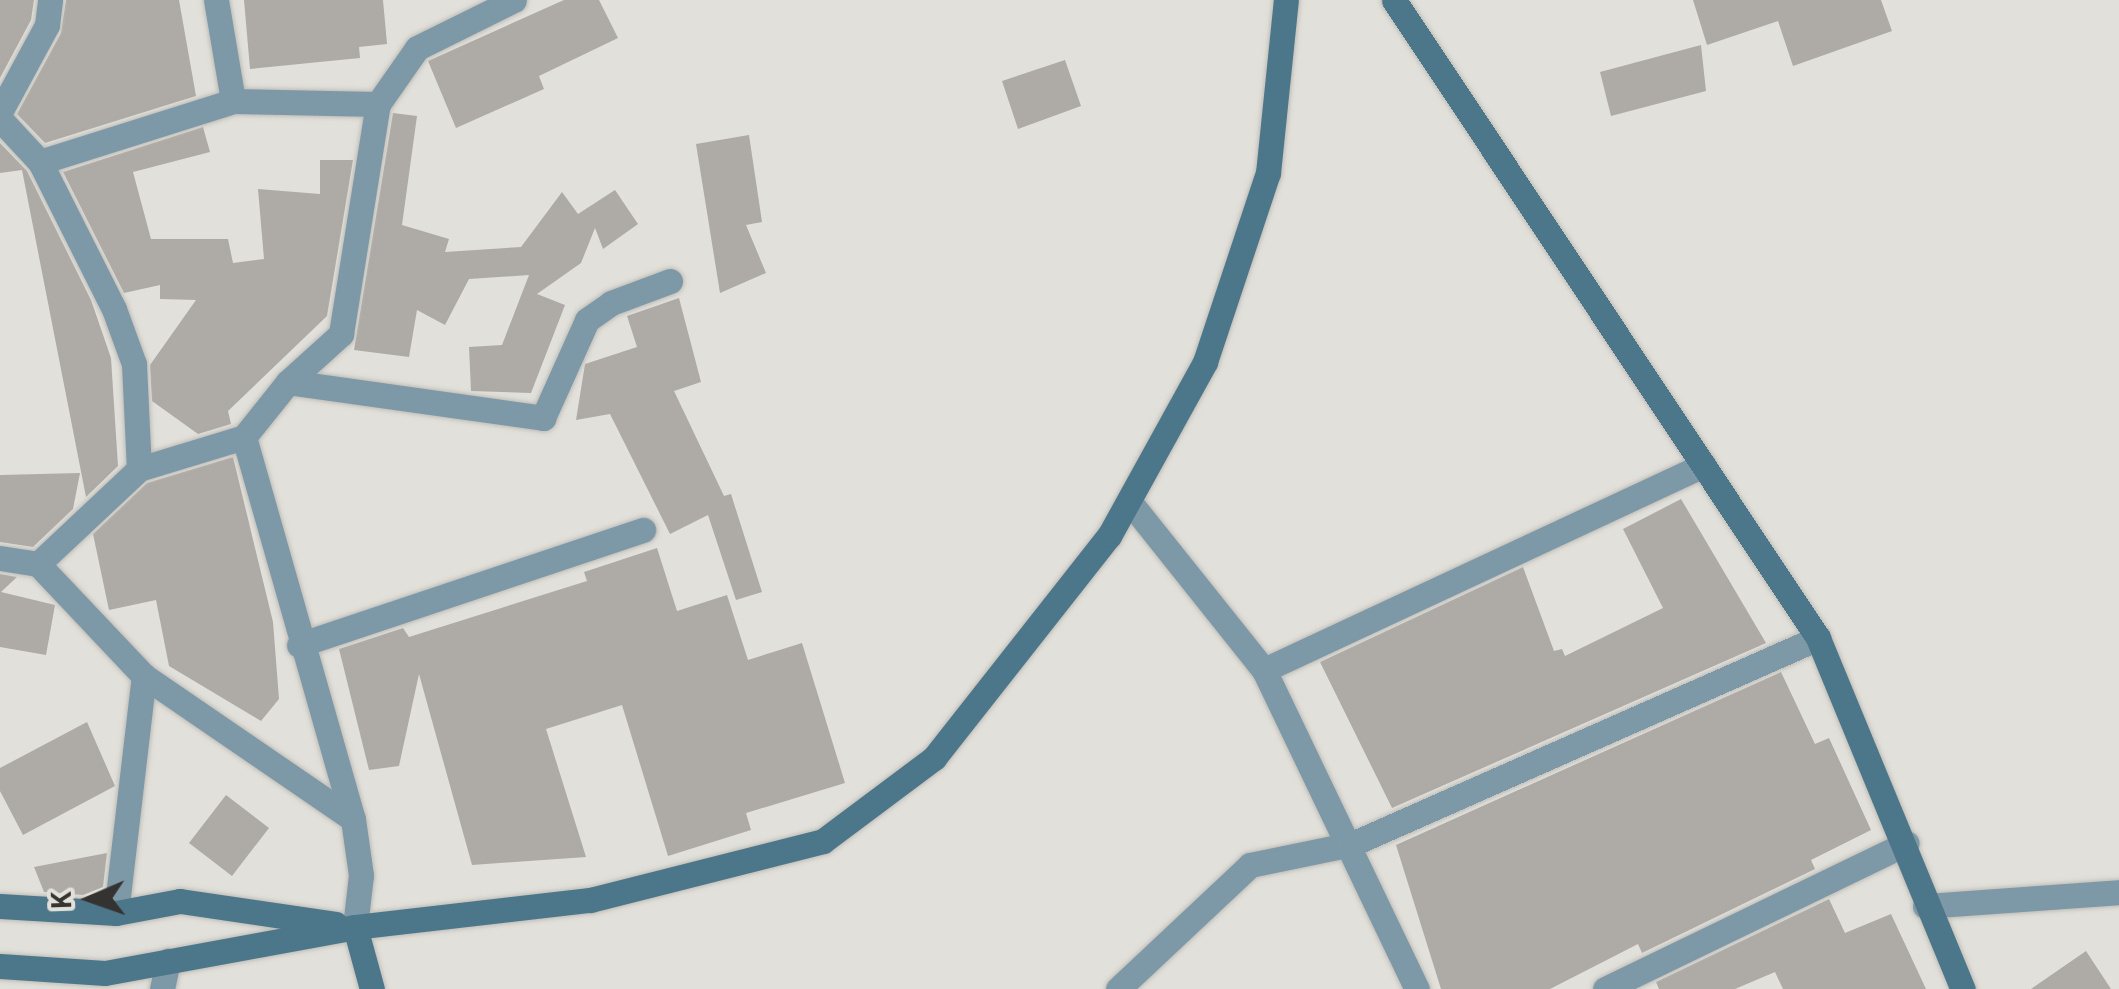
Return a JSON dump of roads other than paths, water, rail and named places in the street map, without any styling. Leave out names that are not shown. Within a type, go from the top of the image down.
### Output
[{"type":"street","points":[[50,0],[47,26],[0,116],[40,162],[134,364],[139,468]]},
{"type":"street","points":[[216,0],[233,102]]},
{"type":"street","points":[[38,564],[139,468],[244,438],[288,382],[342,334],[378,104],[417,48],[514,0]]},
{"type":"street","points":[[0,966],[105,972],[354,928],[590,900],[824,841],[934,758],[1109,536],[1205,362],[1268,173],[1286,0]]},
{"type":"street","points":[[1394,0],[1818,638],[1907,843],[1925,906],[1962,989]]},
{"type":"street","points":[[40,162],[233,102],[378,104]]},
{"type":"street","points":[[288,382],[544,418],[588,320],[610,303],[670,281]]},
{"type":"street","points":[[244,438],[299,645],[353,820],[361,875],[354,928],[372,989]]},
{"type":"street","points":[[1264,670],[1704,465]]},
{"type":"street","points":[[1128,501],[1264,670],[1352,844],[1417,989]]},
{"type":"street","points":[[299,645],[643,530]]},
{"type":"street","points":[[0,558],[38,564],[144,676],[353,820]]},
{"type":"street","points":[[1118,989],[1250,865],[1352,844],[1818,638]]},
{"type":"street","points":[[116,913],[144,676]]},
{"type":"street","points":[[1605,989],[1907,843]]},
{"type":"street","points":[[1925,906],[2119,892]]},
{"type":"street","points":[[0,906],[116,913],[180,901],[354,928]]},
{"type":"street","points":[[162,989],[168,961]]}]
